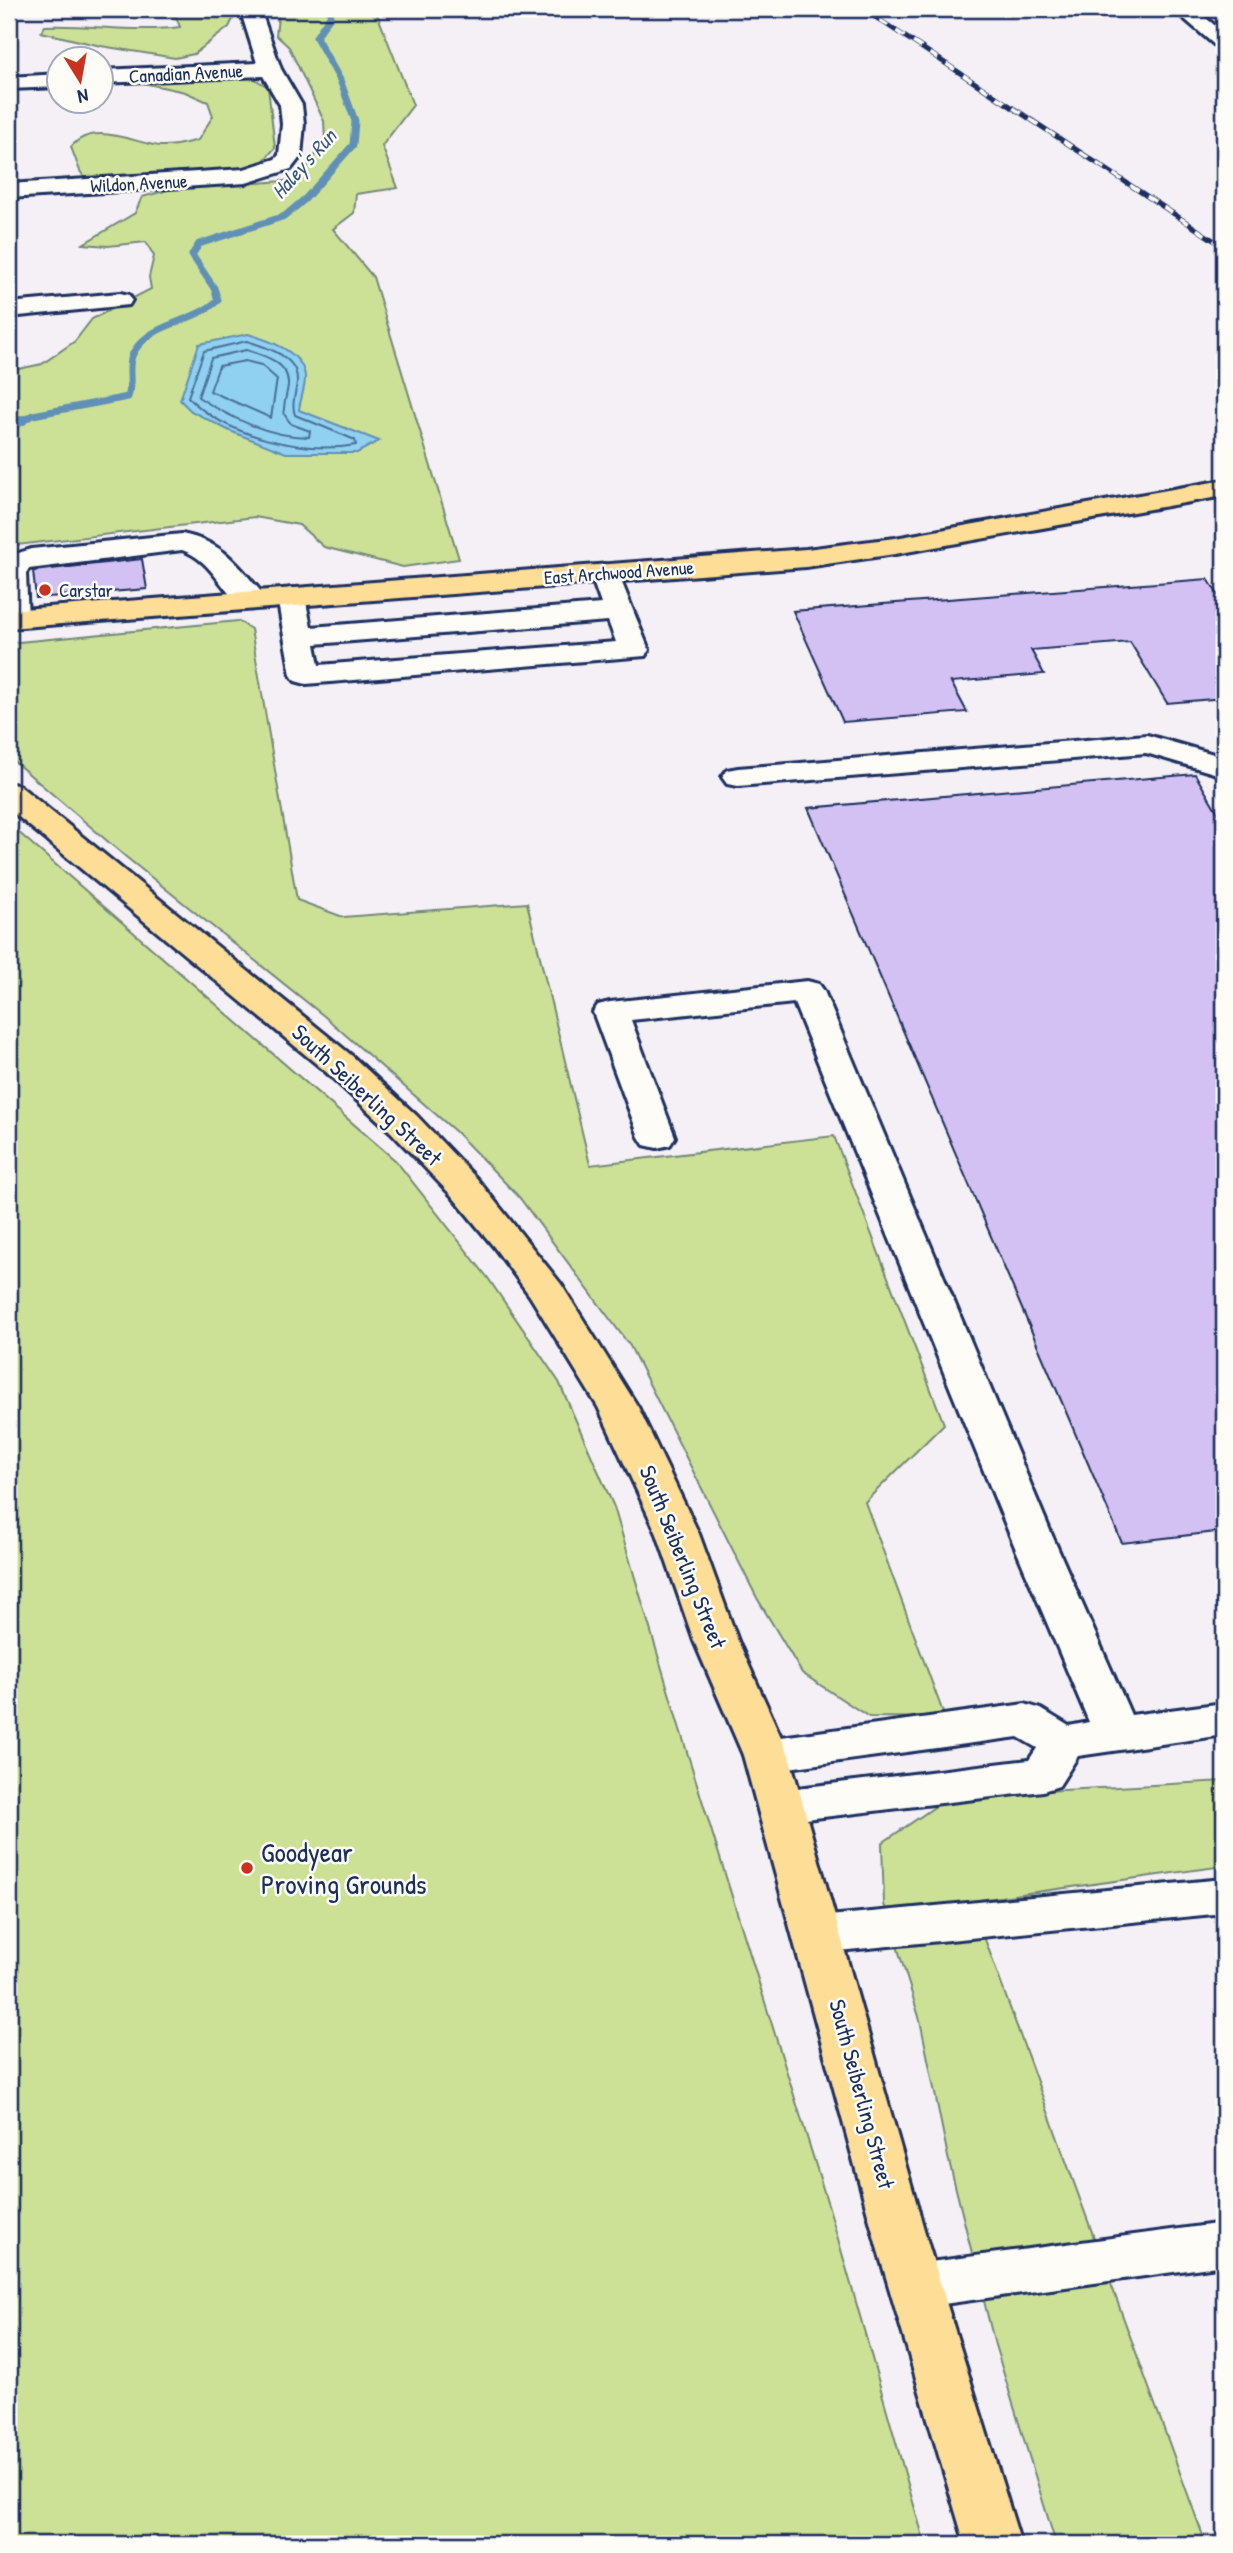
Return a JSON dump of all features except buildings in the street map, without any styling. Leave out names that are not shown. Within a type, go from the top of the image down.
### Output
[{"type":"main road","name":"East Archwood Avenue","points":[[11,619],[851,552],[1224,488]]},
{"type":"main road","name":"South Seiberling Street","points":[[9,793],[338,1063],[404,1124],[465,1188],[507,1239],[584,1348],[650,1469],[678,1534],[716,1642],[766,1755],[915,2286],[993,2544]]},
{"type":"street","points":[[250,9],[270,69]]},
{"type":"street","points":[[1183,9],[1224,43]]},
{"type":"street","name":"Canadian Avenue","points":[[116,76],[270,69]]},
{"type":"street","name":"Wildon Avenue","points":[[9,191],[251,176],[283,164],[290,156],[293,124],[291,105],[270,69]]},
{"type":"street","points":[[9,83],[46,81]]},
{"type":"street","points":[[9,310],[120,300]]},
{"type":"street","points":[[11,619],[12,573],[17,563],[31,558],[182,542],[195,543],[206,549],[253,600]]},
{"type":"street","points":[[290,597],[306,675],[634,650],[604,573]]},
{"type":"street","points":[[433,586],[453,664]]},
{"type":"street","points":[[298,637],[619,611]]},
{"type":"street","points":[[738,777],[1147,744],[1224,767]]},
{"type":"street","points":[[657,1137],[610,1012],[807,991],[1030,1533],[1116,1733]]},
{"type":"street","points":[[766,1755],[1025,1720],[1063,1742],[1224,1719]]},
{"type":"street","points":[[781,1806],[1043,1775],[1063,1742]]},
{"type":"street","points":[[818,1935],[1224,1896]]},
{"type":"street","points":[[915,2286],[1224,2244]]},
{"type":"green space","points":[[134,9],[231,9],[235,15],[229,27],[194,54],[175,58],[116,48],[116,46],[101,46],[41,32],[45,26],[146,29],[180,27],[176,17]]},
{"type":"green space","points":[[279,9],[375,9],[413,105],[382,146],[398,188],[356,194],[354,213],[333,229],[373,277],[459,559],[403,567],[324,547],[299,525],[255,517],[9,546],[9,371],[42,364],[75,341],[92,319],[151,289],[149,277],[154,256],[146,242],[108,246],[83,244],[135,213],[142,197],[172,189],[298,180],[325,141],[324,121],[289,47],[276,35]]},
{"type":"green space","points":[[248,75],[268,87],[275,148],[260,163],[222,173],[87,181],[80,171],[71,147],[90,135],[114,135],[160,146],[198,140],[213,116],[208,102],[185,92],[143,83],[144,78]]},
{"type":"green space","points":[[238,621],[251,629],[297,900],[343,917],[527,903],[590,1165],[834,1136],[944,1424],[865,1502],[945,1718],[869,1717],[802,1673],[757,1598],[630,1346],[519,1197],[456,1132],[324,1016],[126,857],[9,757],[9,643]]},
{"type":"green space","points":[[9,824],[396,1161],[488,1278],[559,1382],[614,1507],[678,1723],[830,2211],[925,2544],[9,2544]]},
{"type":"green space","points":[[1224,1781],[1224,1866],[971,1901],[1206,2544],[1056,2544],[995,2345],[948,2157],[920,2020],[884,1904],[882,1843],[939,1804],[1028,1792]]},
{"type":"water","points":[[248,334],[283,348],[303,367],[305,384],[299,410],[379,441],[357,453],[286,453],[230,431],[191,411],[180,400],[199,344]]},
{"type":"waterway","name":"Haley's Run","points":[[20,422],[33,415],[128,397],[132,356],[143,341],[163,328],[209,308],[218,300],[214,288],[192,255],[199,244],[285,216],[306,198],[353,145],[355,121],[340,80],[316,37],[330,16],[331,9]]},
{"type":"waterway","name":"Haley's Run","points":[[9,436],[11,426],[23,420]]},
{"type":"railway","points":[[863,9],[1224,247]]},
{"type":"place","name":"Carstar","points":[[45,590]]},
{"type":"place","name":"Goodyear Proving Grounds","points":[[247,1868]]}]
